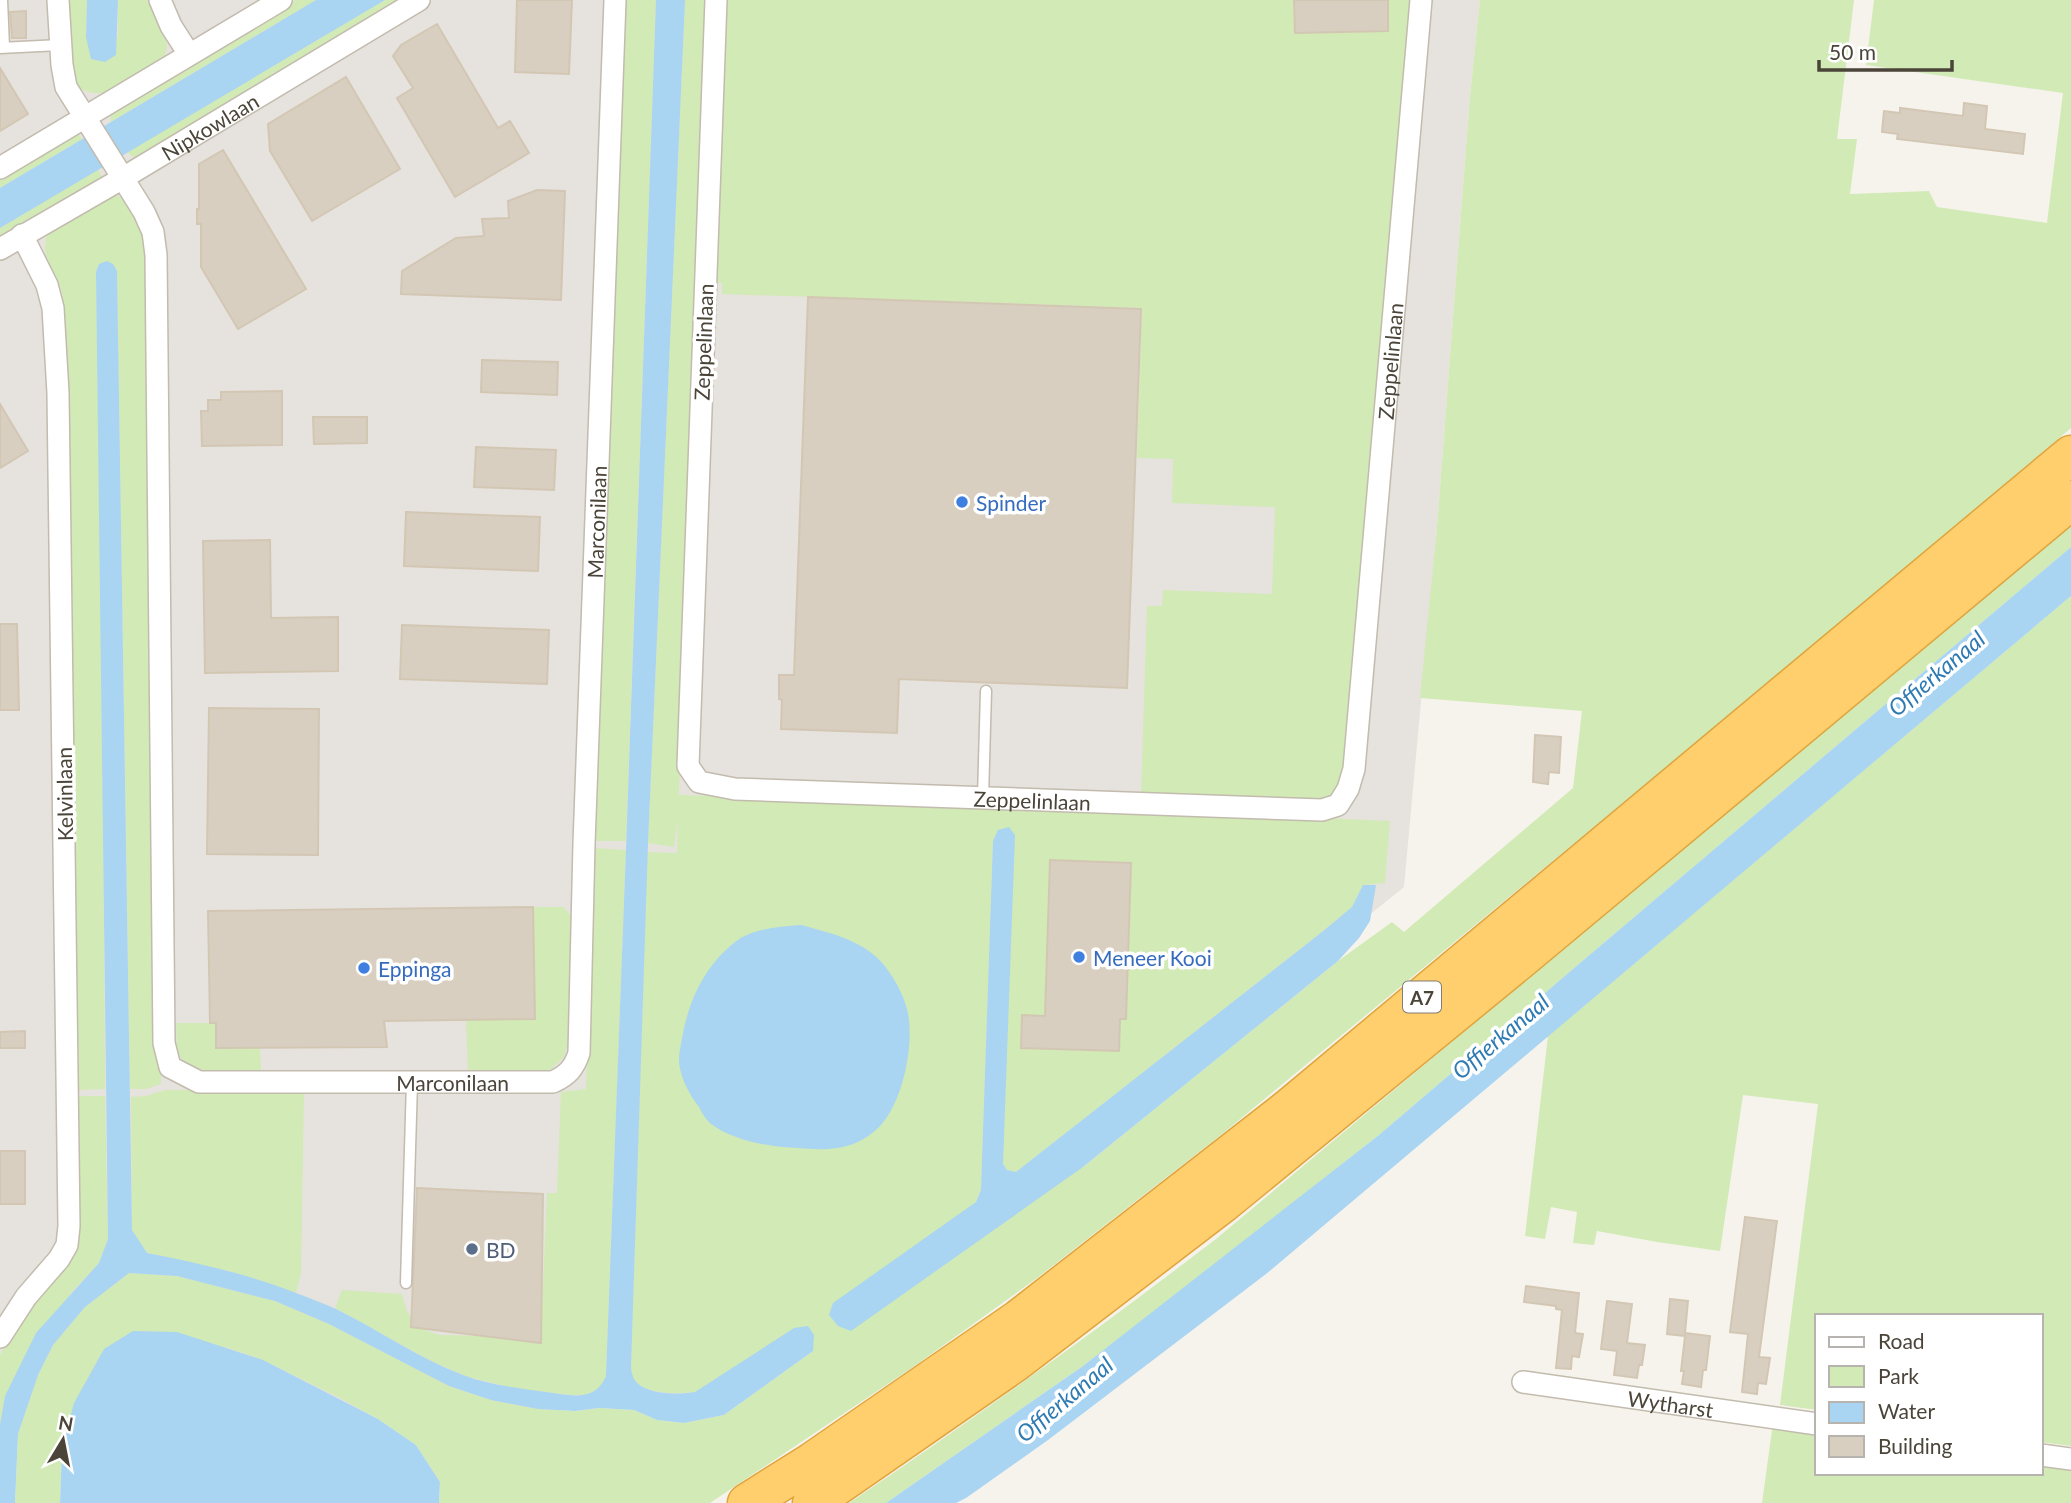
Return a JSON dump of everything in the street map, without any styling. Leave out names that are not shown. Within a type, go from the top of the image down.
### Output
[{"type":"highway","name":"A7","points":[[747,1503],[812,1462],[1019,1319],[1288,1109],[2071,455]]},
{"type":"highway","name":"A7","points":[[812,1503],[1014,1363],[1223,1203],[1522,958],[2071,500]]},
{"type":"street","points":[[58,0],[60,45],[66,87],[120,174]]},
{"type":"street","points":[[160,0],[171,26],[189,54]]},
{"type":"street","points":[[0,168],[281,0]]},
{"type":"street","name":"Nipkowlaan","points":[[0,249],[120,174],[419,0]]},
{"type":"street","name":"Marconilaan","points":[[120,174],[153,232],[156,256],[164,1043],[170,1067],[199,1083],[553,1082],[575,1067],[579,1053],[584,844],[615,0]]},
{"type":"street","name":"Zeppelinlaan","points":[[716,0],[688,766],[699,782],[735,789],[1322,810],[1338,805],[1348,789],[1356,756],[1421,0]]},
{"type":"street","name":"Kelvinlaan","points":[[0,1337],[26,1297],[59,1259],[67,1245],[69,1226],[58,393],[53,308],[47,285],[22,236]]},
{"type":"street","name":"Wytharst","points":[[1523,1382],[1815,1423]]},
{"type":"street","points":[[2043,1455],[2071,1459]]},
{"type":"lane","points":[[2,0],[2,47],[60,45]]},
{"type":"lane","points":[[983,797],[986,691]]},
{"type":"lane","points":[[406,1283],[412,1082]]},
{"type":"shaded area","points":[[0,0],[1480,0],[1470,96],[1437,527],[1404,887],[1028,1189],[711,1405],[0,1425]]},
{"type":"green space","points":[[65,0],[87,0],[86,37],[118,36],[118,0],[147,0],[166,35],[164,58],[105,93],[79,89],[70,72]]},
{"type":"green space","points":[[296,0],[316,0],[111,122],[110,112]]},
{"type":"green space","points":[[385,0],[404,0],[137,158],[127,152]]},
{"type":"green space","points":[[624,0],[656,0],[626,841],[594,841]]},
{"type":"green space","points":[[685,0],[706,0],[679,795],[1019,805],[1390,821],[1385,883],[1363,885],[1352,907],[1322,932],[1016,1172],[1007,1170],[1003,1164],[993,841],[981,1190],[976,1202],[1083,1167],[1338,961],[1392,922],[1404,932],[1573,788],[1582,711],[1420,698],[1437,527],[1470,96],[1480,0],[1854,0],[1837,139],[1857,139],[1850,194],[1929,191],[1937,207],[2047,223],[2063,93],[1866,65],[1874,0],[2071,0],[2071,428],[1853,613],[1222,1134],[1037,1278],[916,1365],[710,1503],[439,1503],[440,1482],[416,1445],[378,1419],[340,1398],[263,1360],[225,1347],[62,1449],[60,1503],[15,1503],[18,1434],[38,1375],[53,1345],[85,1307],[129,1273],[177,1276],[275,1301],[329,1324],[449,1386],[491,1400],[538,1409],[634,1410],[657,1420],[684,1423],[724,1415],[813,1351],[688,1393],[645,1388],[634,1379],[631,1368],[647,852],[677,853],[678,817],[674,847],[648,843]]},
{"type":"green space","points":[[723,0],[1415,0],[1344,769],[1337,787],[1327,798],[1323,801],[1141,795],[1147,606],[1162,606],[1163,590],[1272,594],[1275,507],[1172,503],[1173,459],[1137,458],[1142,308],[722,294],[722,283],[713,282]]},
{"type":"green space","points":[[77,132],[82,139],[0,188],[0,178]]},
{"type":"green space","points":[[98,169],[102,177],[97,181],[0,239],[0,228]]},
{"type":"green space","points":[[116,195],[132,206],[141,222],[149,261],[161,1084],[146,1089],[130,1089],[117,271],[113,264],[99,264],[96,272],[105,1089],[76,1090],[64,313],[62,292],[47,256],[45,242],[47,234],[102,197]]},
{"type":"green space","points":[[2071,524],[2071,547],[1379,1135],[1083,1366],[886,1503],[849,1503],[1034,1374],[1216,1239]]},
{"type":"green space","points":[[2071,596],[2071,1446],[2043,1442],[2043,1314],[1815,1314],[1815,1410],[1780,1405],[1818,1104],[1743,1095],[1720,1251],[1597,1231],[1594,1245],[1573,1243],[1577,1212],[1551,1207],[1545,1239],[1525,1236],[1548,1036]]},
{"type":"green space","points":[[594,848],[626,850],[606,1376],[602,1387],[586,1395],[569,1395],[513,1388],[465,1376],[429,1360],[335,1308],[342,1290],[402,1294],[414,1321],[440,1335],[541,1337],[547,1193],[557,1193],[561,1092],[586,1089]]},
{"type":"green space","points":[[533,907],[564,907],[574,920],[569,1042],[563,1058],[550,1070],[468,1074],[466,1019],[534,1018]]},
{"type":"green space","points":[[176,1023],[216,1023],[216,1048],[260,1048],[261,1070],[214,1071],[191,1066],[183,1060],[178,1051]]},
{"type":"green space","points":[[165,1090],[304,1090],[301,1273],[296,1293],[232,1272],[147,1253],[132,1230],[131,1097]]},
{"type":"green space","points":[[77,1096],[105,1096],[108,1239],[99,1263],[71,1293],[5,1396],[0,1425],[0,1355],[18,1321],[64,1265]]},
{"type":"green space","points":[[1773,1423],[1815,1429],[1815,1475],[2043,1475],[2043,1462],[2071,1466],[2071,1503],[1762,1503]]},
{"type":"water","points":[[87,0],[118,0],[116,55],[105,62],[91,59],[86,37]]},
{"type":"water","points":[[316,0],[385,0],[0,228],[0,188]]},
{"type":"water","points":[[656,0],[685,0],[648,843],[631,1368],[634,1379],[645,1388],[662,1393],[688,1393],[695,1392],[794,1328],[808,1326],[814,1335],[813,1351],[724,1415],[684,1423],[657,1420],[634,1410],[538,1409],[491,1400],[449,1386],[329,1324],[275,1301],[177,1276],[129,1273],[85,1307],[53,1345],[38,1375],[18,1434],[15,1503],[0,1503],[0,1425],[5,1396],[36,1333],[99,1263],[108,1239],[96,272],[99,264],[107,261],[113,264],[117,271],[132,1230],[147,1253],[204,1265],[278,1286],[336,1309],[430,1360],[473,1378],[493,1384],[580,1395],[595,1390],[606,1376]]},
{"type":"water","name":"Offierkanaal","points":[[2071,547],[2071,596],[1266,1274],[1048,1440],[966,1498],[956,1503],[886,1503],[1083,1366],[1379,1135]]},
{"type":"water","points":[[1009,827],[1015,835],[1003,1164],[1007,1170],[1016,1172],[1322,932],[1352,907],[1363,885],[1376,885],[1370,921],[1338,961],[1083,1167],[851,1331],[838,1326],[829,1315],[833,1303],[976,1202],[981,1190],[993,841],[998,830]]},
{"type":"water","points":[[801,925],[849,940],[874,955],[896,982],[908,1014],[908,1057],[901,1087],[889,1114],[881,1125],[863,1140],[832,1149],[776,1146],[741,1139],[720,1130],[707,1120],[692,1096],[679,1065],[689,1010],[706,973],[715,962],[742,937],[767,929]]},
{"type":"water","points":[[133,1331],[177,1332],[263,1360],[378,1419],[416,1445],[440,1482],[439,1503],[60,1503],[62,1449],[74,1403],[104,1349]]},
{"type":"building","points":[[517,0],[572,0],[569,74],[515,72]]},
{"type":"building","points":[[1294,0],[1388,0],[1388,31],[1295,33]]},
{"type":"building","points":[[26,11],[26,38],[12,38],[10,12]]},
{"type":"building","points":[[437,24],[498,128],[510,121],[529,153],[455,197],[397,98],[413,88],[393,56],[401,45]]},
{"type":"building","points":[[0,68],[28,114],[0,131]]},
{"type":"building","points":[[346,77],[400,169],[312,221],[270,151],[268,124]]},
{"type":"building","points":[[1964,103],[1987,106],[1985,129],[2025,134],[2023,154],[1897,139],[1898,134],[1882,132],[1884,111],[1900,113],[1900,108],[1963,116]]},
{"type":"building","points":[[223,150],[306,289],[238,329],[201,267],[201,224],[197,224],[199,164]]},
{"type":"building","points":[[537,190],[565,191],[561,300],[401,294],[402,271],[456,238],[484,236],[482,219],[509,218],[508,201]]},
{"type":"building","points":[[808,297],[1141,309],[1127,688],[899,679],[897,733],[781,729],[779,675],[794,675]]},
{"type":"building","points":[[482,360],[558,362],[557,395],[481,392]]},
{"type":"building","points":[[282,391],[282,445],[202,446],[201,411],[208,411],[208,400],[221,400],[221,392]]},
{"type":"building","points":[[0,404],[28,451],[0,468]]},
{"type":"building","points":[[313,417],[367,417],[367,443],[314,444]]},
{"type":"building","points":[[476,447],[556,450],[554,490],[474,487]]},
{"type":"building","points":[[406,512],[540,517],[538,571],[404,566]]},
{"type":"building","points":[[270,540],[271,618],[338,617],[338,671],[205,673],[203,541]]},
{"type":"building","points":[[0,624],[17,624],[19,710],[0,710]]},
{"type":"building","points":[[402,625],[549,630],[547,684],[400,679]]},
{"type":"building","points":[[209,708],[319,709],[318,855],[207,854]]},
{"type":"building","points":[[1535,735],[1561,737],[1559,773],[1549,772],[1548,784],[1533,782]]},
{"type":"building","points":[[1050,860],[1131,863],[1126,1019],[1120,1019],[1119,1051],[1021,1048],[1022,1015],[1045,1016]]},
{"type":"building","points":[[533,907],[535,1019],[384,1021],[387,1047],[216,1048],[216,1023],[210,1023],[208,911]]},
{"type":"building","points":[[25,1031],[25,1048],[0,1048],[0,1032]]},
{"type":"building","points":[[0,1151],[25,1151],[25,1204],[0,1204]]},
{"type":"building","points":[[417,1188],[543,1194],[541,1343],[411,1327]]},
{"type":"building","points":[[1745,1217],[1777,1221],[1759,1357],[1770,1358],[1766,1384],[1758,1383],[1757,1394],[1742,1392],[1748,1334],[1730,1332]]},
{"type":"building","points":[[1526,1286],[1579,1293],[1575,1333],[1583,1334],[1579,1357],[1572,1356],[1571,1369],[1556,1368],[1562,1310],[1556,1309],[1556,1306],[1524,1302]]},
{"type":"building","points":[[1670,1299],[1688,1301],[1685,1333],[1710,1336],[1701,1387],[1682,1384],[1685,1336],[1667,1334]]},
{"type":"building","points":[[1607,1301],[1632,1304],[1627,1343],[1645,1345],[1637,1378],[1614,1375],[1617,1351],[1601,1349]]},
{"type":"place","name":"Spinder","points":[[962,502]]},
{"type":"place","name":"Meneer Kooi","points":[[1079,957]]},
{"type":"place","name":"Eppinga","points":[[364,968]]},
{"type":"place","name":"BD","points":[[472,1249]]}]
